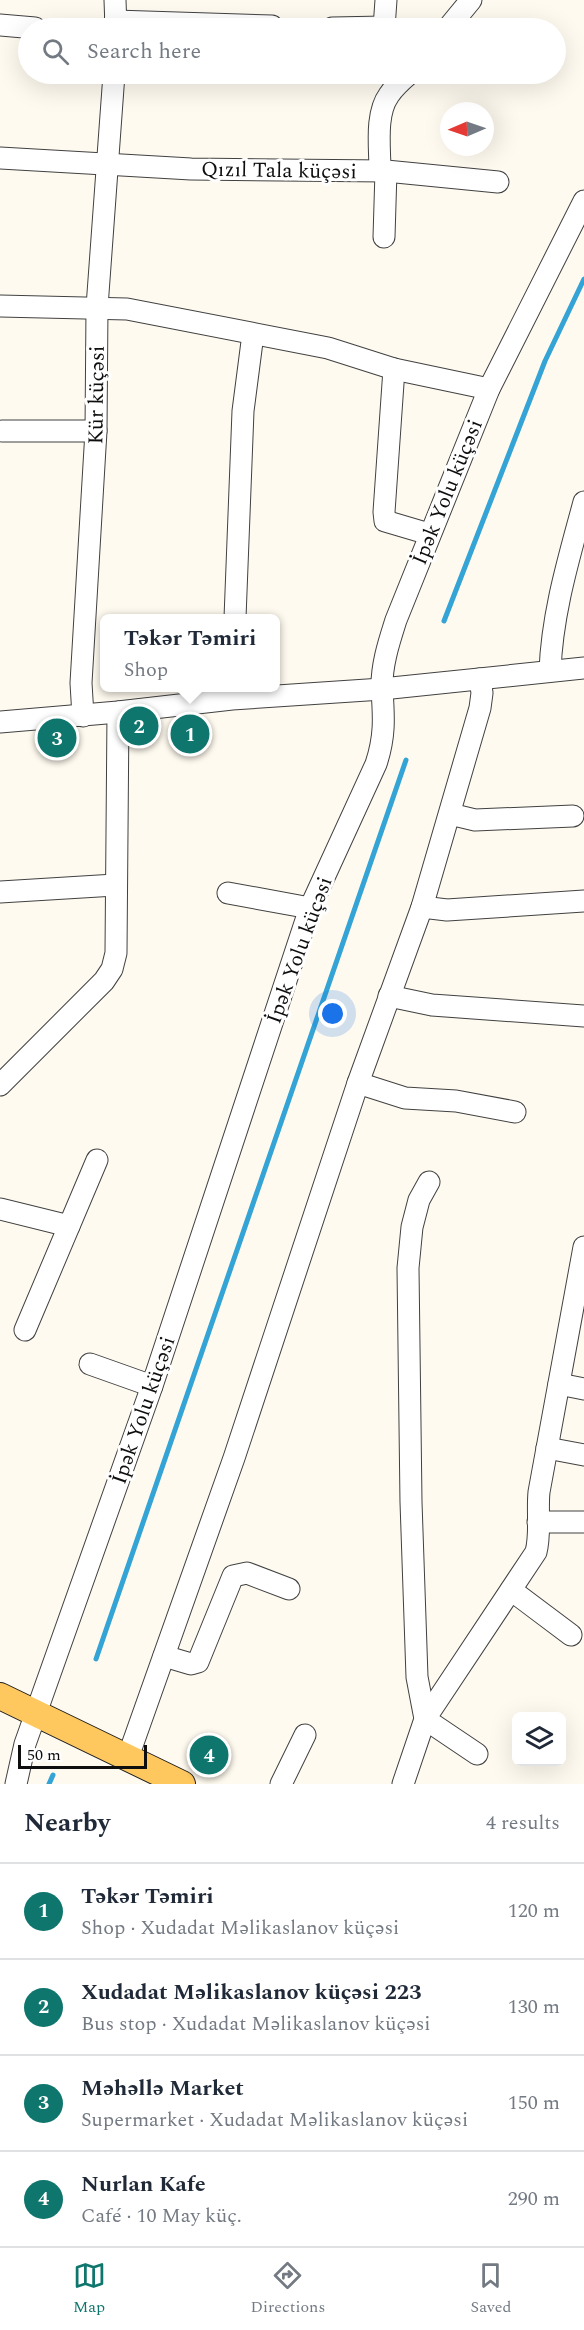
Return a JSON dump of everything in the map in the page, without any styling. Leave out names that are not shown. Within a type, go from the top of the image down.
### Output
[{"type":"main road","points":[[0,1696],[182,1784]]},
{"type":"street","points":[[115,0],[115,18]]},
{"type":"street","points":[[385,18],[386,0]]},
{"type":"street","points":[[456,18],[471,0]]},
{"type":"street","points":[[0,25],[18,27]]},
{"type":"street","name":"Kür küçəsi","points":[[83,716],[81,683],[96,431],[97,307],[113,84]]},
{"type":"street","name":"Qızıl Tala küçəsi","points":[[0,158],[191,169],[383,171],[382,116],[388,96],[387,84]]},
{"type":"street","points":[[388,96],[399,84]]},
{"type":"street","points":[[384,237],[383,171],[498,182]]},
{"type":"street","name":"İpək Yolu küçəsi","points":[[16,1784],[25,1744],[152,1386],[310,908],[367,784],[383,743],[382,689],[390,641],[429,534],[489,388],[584,201]]},
{"type":"street","points":[[0,306],[127,309],[328,348],[394,369],[489,388]]},
{"type":"street","points":[[235,614],[243,411],[253,334]]},
{"type":"street","points":[[394,369],[384,512],[386,521],[429,534]]},
{"type":"street","points":[[2,431],[96,431]]},
{"type":"street","points":[[550,671],[556,609],[584,502]]},
{"type":"street","points":[[280,692],[382,689],[584,668]]},
{"type":"street","points":[[128,1757],[234,1458],[358,1083],[422,907],[480,708],[482,693],[480,679]]},
{"type":"street","points":[[0,722],[83,716],[232,693],[270,692]]},
{"type":"street","points":[[0,1085],[80,1006],[112,969],[116,953],[118,712]]},
{"type":"street","points":[[450,814],[475,820],[573,816]]},
{"type":"street","points":[[0,892],[115,885]]},
{"type":"street","points":[[228,893],[310,908]]},
{"type":"street","points":[[422,907],[447,910],[584,901]]},
{"type":"street","points":[[389,996],[432,1005],[584,1016]]},
{"type":"street","points":[[358,1083],[405,1098],[456,1101],[515,1112]]},
{"type":"street","points":[[25,1330],[97,1160]]},
{"type":"street","points":[[429,1182],[416,1209],[408,1268],[411,1491],[417,1666],[425,1719],[477,1754]]},
{"type":"street","points":[[0,1209],[69,1226]]},
{"type":"street","points":[[403,1784],[425,1719],[536,1552],[539,1539],[539,1492],[584,1247]]},
{"type":"street","points":[[90,1364],[152,1386]]},
{"type":"street","points":[[559,1383],[584,1389]]},
{"type":"street","points":[[547,1448],[584,1455]]},
{"type":"street","points":[[538,1522],[584,1522]]},
{"type":"street","points":[[164,1656],[190,1664],[198,1662],[233,1576],[238,1573],[247,1573],[289,1589]]},
{"type":"street","points":[[511,1590],[571,1635]]},
{"type":"street","points":[[281,1784],[304,1735]]},
{"type":"waterway","points":[[444,621],[545,361],[584,279]]},
{"type":"waterway","points":[[96,1659],[406,760]]},
{"type":"waterway","points":[[49,1784],[53,1775]]},
{"type":"place","name":"Xudadat Məlikaslanov küçəsi 223","points":[[139,726]]},
{"type":"place","name":"Təkər Təmiri","points":[[190,734]]},
{"type":"place","name":"Məhəllə Market","points":[[57,738]]},
{"type":"place","name":"Nurlan Kafe","points":[[209,1755]]}]
